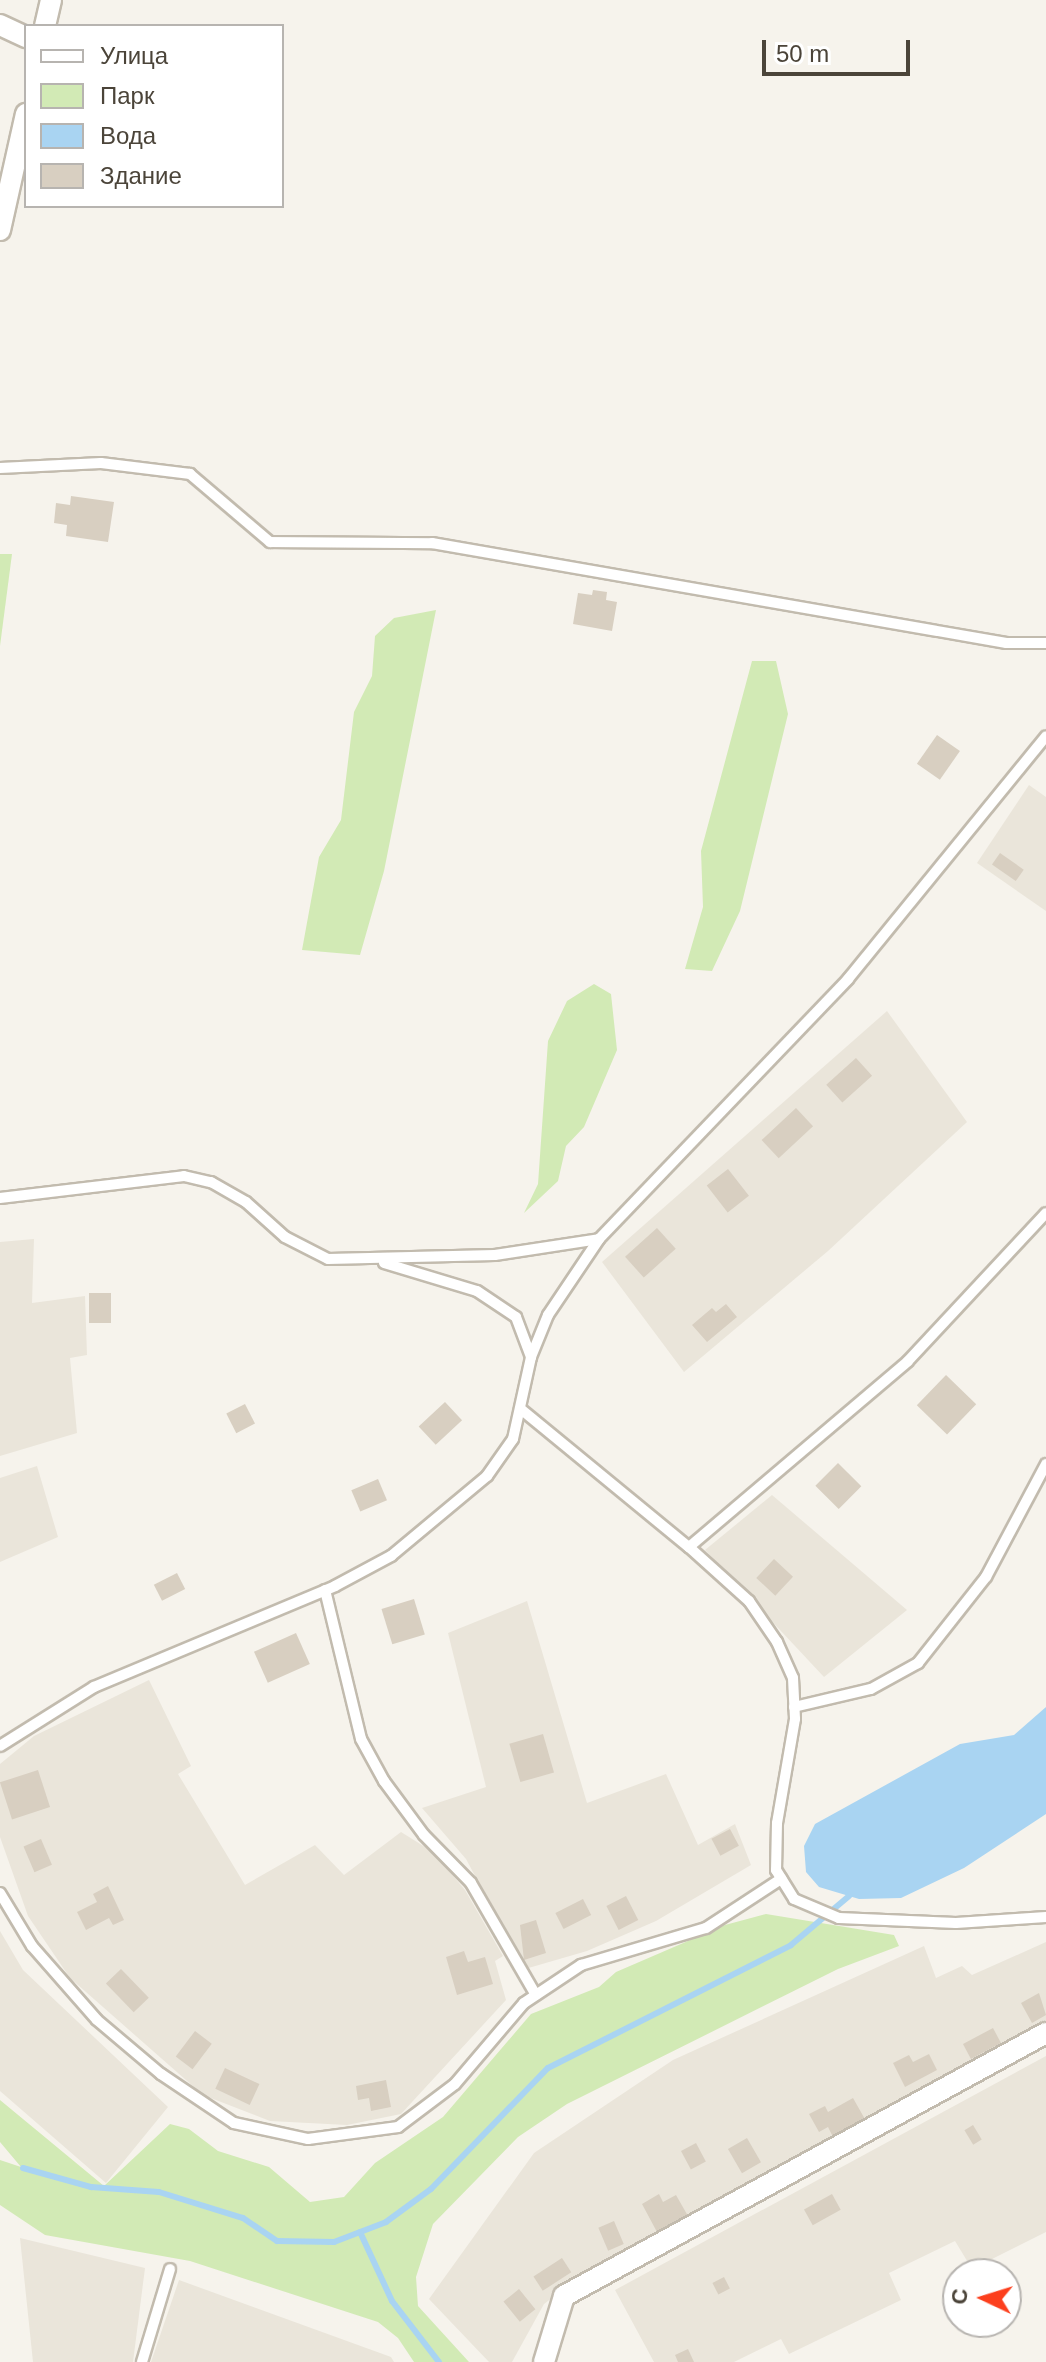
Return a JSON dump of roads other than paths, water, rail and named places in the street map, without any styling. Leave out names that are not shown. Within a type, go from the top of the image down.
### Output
[{"type":"street","points":[[45,24],[51,0]]},
{"type":"street","points":[[0,25],[24,36]]},
{"type":"street","points":[[0,230],[24,123]]},
{"type":"street","points":[[544,2362],[564,2296],[1046,2033]]},
{"type":"lane","points":[[0,468],[101,463],[190,474],[270,542],[432,543],[1006,643],[1046,643]]},
{"type":"lane","points":[[0,1746],[94,1687],[325,1590],[391,1556],[487,1476],[513,1439],[522,1410],[531,1357],[548,1315],[599,1239],[848,979],[1046,736]]},
{"type":"lane","points":[[0,1198],[184,1176],[223,1189],[285,1237],[328,1259],[377,1261],[495,1255],[599,1239]]},
{"type":"lane","points":[[689,1547],[908,1361],[1046,1213]]},
{"type":"lane","points":[[377,1261],[477,1291],[516,1317],[531,1357]]},
{"type":"lane","points":[[522,1410],[689,1547],[749,1601],[777,1642],[793,1678],[794,1707],[777,1823],[776,1870],[794,1899],[839,1918],[956,1923],[1046,1917]]},
{"type":"lane","points":[[794,1707],[871,1689],[918,1663],[986,1577],[1046,1464]]},
{"type":"lane","points":[[325,1590],[361,1739],[384,1781],[424,1835],[471,1883],[536,1995]]},
{"type":"lane","points":[[0,1893],[32,1946],[97,2020],[161,2074],[223,2116],[271,2135],[308,2139],[398,2127],[455,2084],[504,2022],[536,1995],[581,1965],[706,1928],[781,1879]]},
{"type":"lane","points":[[142,2362],[170,2269]]},
{"type":"water","points":[[1046,1707],[1046,1814],[964,1868],[901,1898],[859,1899],[819,1887],[806,1872],[804,1846],[815,1824],[960,1744],[1014,1735]]},
{"type":"waterway","points":[[23,2168],[91,2187],[159,2192],[243,2218],[277,2241],[334,2242],[386,2222],[431,2189],[548,2068],[791,1945],[849,1896]]},
{"type":"waterway","points":[[360,2232],[392,2301],[439,2362]]}]
